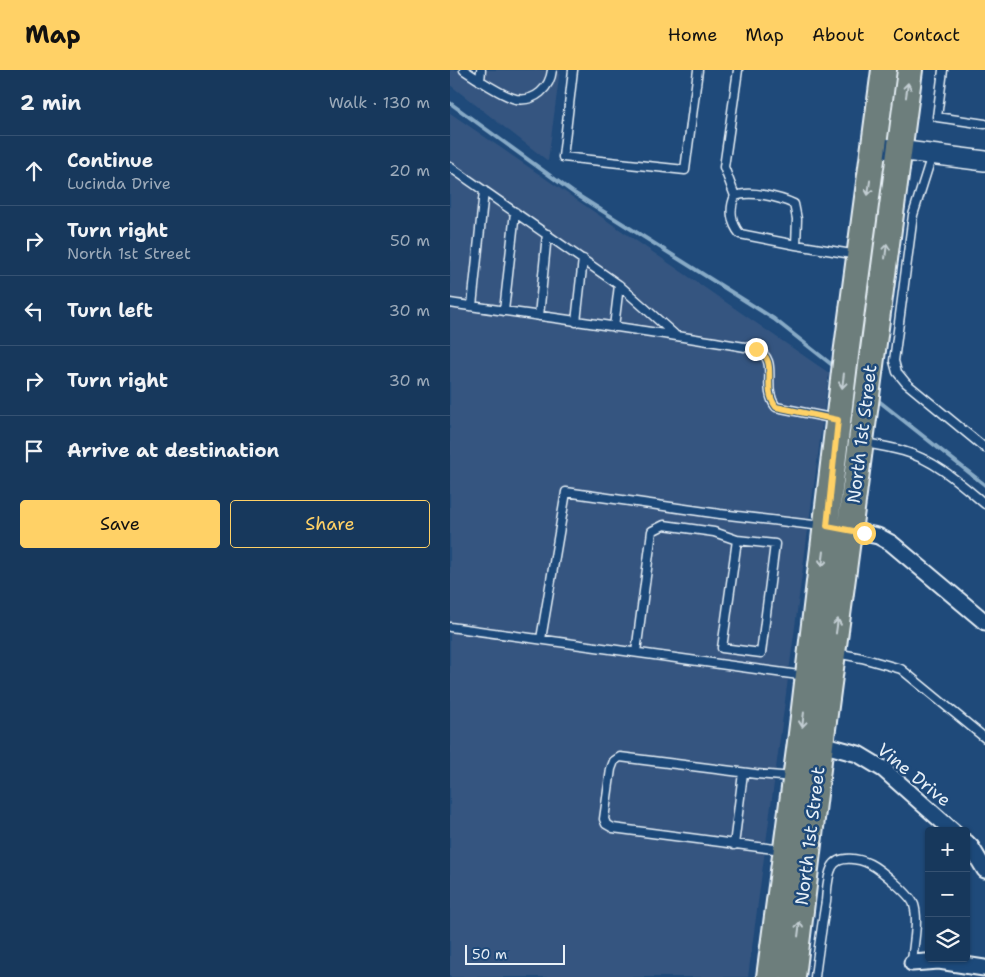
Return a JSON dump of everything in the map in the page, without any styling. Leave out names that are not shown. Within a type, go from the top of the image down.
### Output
[{"type":"main road","name":"North 1st Street","points":[[768,977],[795,836],[821,744],[822,651],[827,526],[846,355],[884,70]]},
{"type":"main road","name":"North 1st Street","points":[[793,977],[796,777],[808,677],[822,651],[850,530],[910,70]]},
{"type":"main road","points":[[860,256],[865,260],[868,268],[871,369]]},
{"type":"street","points":[[874,147],[985,161]]},
{"type":"street","points":[[827,526],[878,536],[891,543],[985,622]]},
{"type":"street","name":"Vine Drive","points":[[821,744],[858,754],[883,770],[948,827]]},
{"type":"street","points":[[970,846],[985,870]]},
{"type":"street","points":[[912,963],[939,961],[984,968]]},
{"type":"street","points":[[983,977],[985,964]]},
{"type":"lane","points":[[464,70],[480,81],[516,99],[532,97],[545,89],[552,70]]},
{"type":"lane","points":[[480,81],[481,70]]},
{"type":"lane","points":[[573,70],[563,157],[685,170],[698,70]]},
{"type":"lane","points":[[738,70],[724,168],[735,196],[732,204],[734,226],[740,234],[860,256]]},
{"type":"lane","points":[[943,70],[937,117],[985,124]]},
{"type":"lane","points":[[932,155],[913,215],[894,361],[897,372],[906,383],[985,448]]},
{"type":"lane","points":[[450,168],[619,285],[674,334]]},
{"type":"lane","points":[[472,306],[484,191]]},
{"type":"lane","points":[[735,196],[742,194],[782,198],[794,204],[797,219],[796,245]]},
{"type":"lane","points":[[504,311],[515,212]]},
{"type":"lane","points":[[539,316],[547,234]]},
{"type":"lane","points":[[576,322],[583,260]]},
{"type":"lane","points":[[614,327],[619,285]]},
{"type":"lane","points":[[450,302],[576,322],[674,334],[756,349],[764,352],[769,361],[770,399],[776,407],[839,413]]},
{"type":"lane","points":[[861,442],[905,451],[924,459],[958,482],[985,504]]},
{"type":"lane","points":[[540,639],[566,492],[720,514],[827,526]]},
{"type":"lane","points":[[636,652],[652,531],[664,525],[714,532],[737,540],[775,544],[761,653],[722,648],[737,540]]},
{"type":"lane","points":[[450,627],[808,677]]},
{"type":"lane","points":[[822,651],[862,658],[901,669],[985,738]]},
{"type":"lane","points":[[795,836],[734,845],[613,828],[606,824],[604,819],[611,769],[614,761],[620,757],[743,773],[796,777]]},
{"type":"lane","points":[[734,845],[743,773]]},
{"type":"lane","points":[[815,977],[832,866],[846,858],[871,864],[900,887],[911,899],[916,915],[912,963]]},
{"type":"shaded area","points":[[450,70],[560,70],[548,161],[450,85]]},
{"type":"shaded area","points":[[450,113],[829,373],[748,977],[450,977]]},
{"type":"waterway","points":[[450,103],[574,193],[774,319],[836,368]]},
{"type":"waterway","points":[[875,398],[985,485]]},
{"type":"route","points":[[756,349],[764,352],[769,361],[768,390],[770,399],[776,407],[838,420],[827,526],[864,533]]}]
